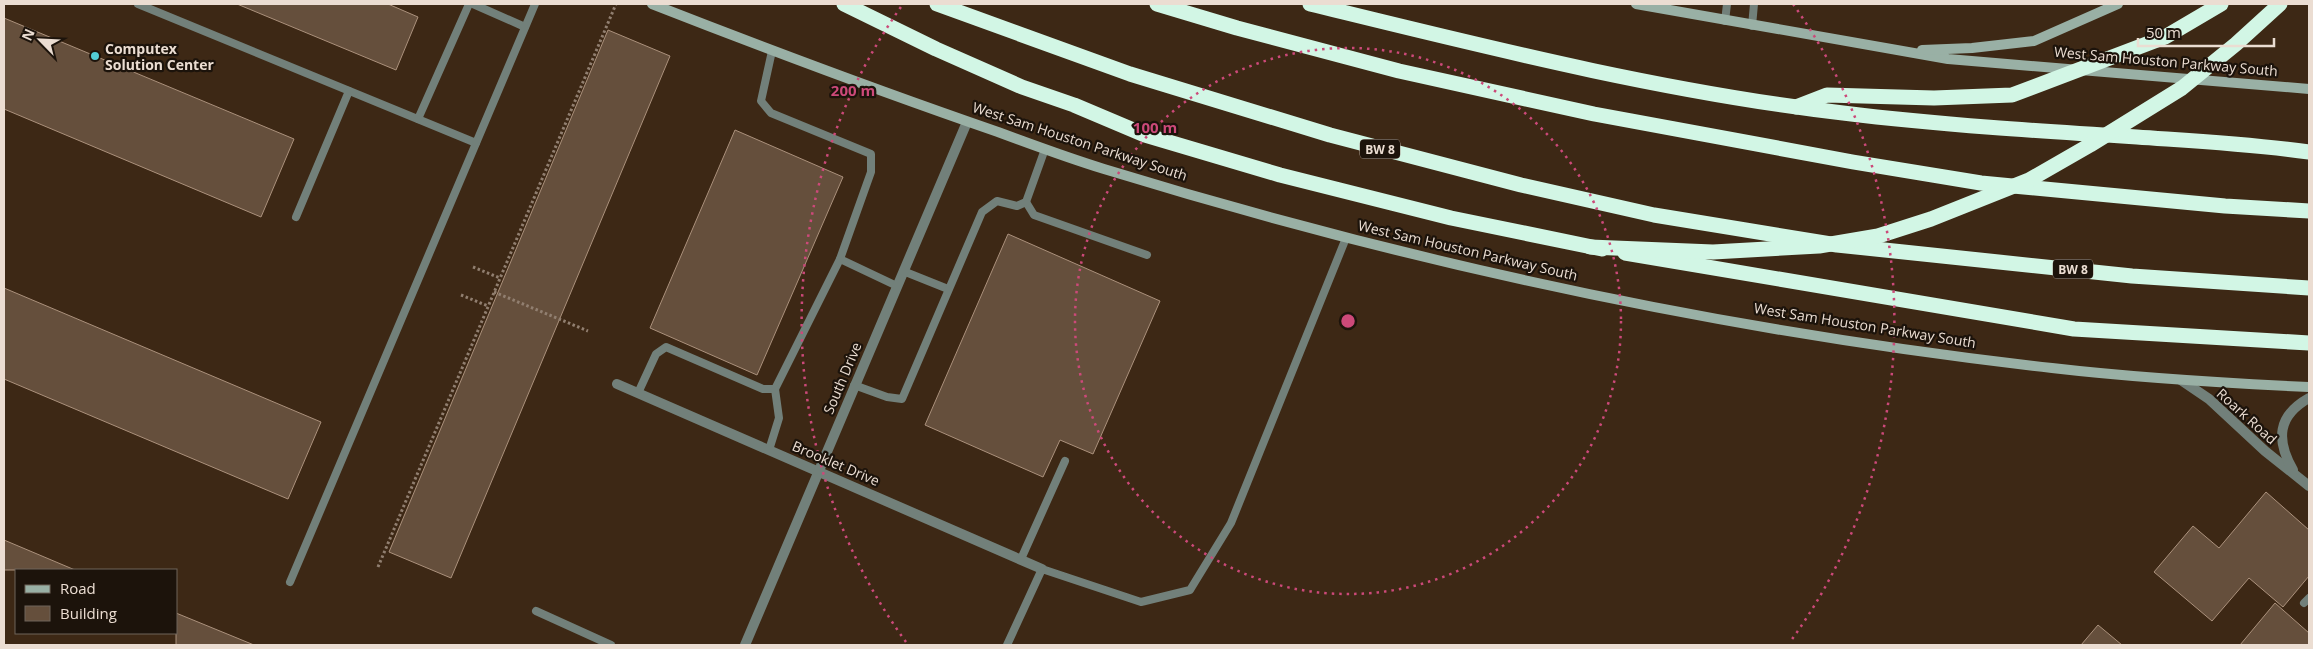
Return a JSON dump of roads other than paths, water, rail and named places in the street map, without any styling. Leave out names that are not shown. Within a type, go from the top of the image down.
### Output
[{"type":"highway","points":[[844,4],[936,49],[1022,87],[1074,105],[1145,135],[1289,177],[1460,220],[1590,247],[2074,330],[2309,343]]},
{"type":"highway","name":"BW 8","points":[[937,4],[1130,74],[1330,135],[1522,185],[1654,215],[1837,245],[2132,276],[2309,288]]},
{"type":"highway","points":[[1157,4],[1237,28],[1399,71],[1594,114],[1852,162],[1981,183],[2225,206],[2309,211]]},
{"type":"highway","points":[[1310,4],[1595,70],[1760,102],[1918,121],[2205,142],[2309,152]]},
{"type":"highway","points":[[1796,107],[1827,95],[1934,98],[2012,95],[2165,37],[2221,4]]},
{"type":"highway","points":[[1590,247],[1720,252],[1810,246],[1878,236],[1931,219],[2029,180],[2090,145],[2182,88],[2236,44],[2280,4]]},
{"type":"main road","name":"West Sam Houston Parkway South","points":[[652,4],[772,51],[967,122],[1101,168],[1346,238],[1579,293],[1842,341],[2053,368],[2181,380],[2309,388]]},
{"type":"main road","name":"West Sam Houston Parkway South","points":[[1636,4],[1752,26],[1948,59],[2309,89]]},
{"type":"main road","points":[[1903,51],[1972,48],[2034,41],[2118,4]]},
{"type":"street","name":"South Drive","points":[[745,645],[817,470],[967,122]]},
{"type":"street","name":"Roark Road","points":[[2181,380],[2209,399],[2265,451],[2309,486]]},
{"type":"street","name":"Brooklet Drive","points":[[618,384],[1042,568]]},
{"type":"street","name":"Roark Road","points":[[2295,473],[2285,455],[2282,432],[2290,412],[2309,398]]},
{"type":"lane","points":[[138,4],[476,143]]},
{"type":"lane","points":[[418,119],[471,4],[525,27]]},
{"type":"lane","points":[[290,582],[535,4]]},
{"type":"lane","points":[[1725,21],[1727,4]]},
{"type":"lane","points":[[1752,26],[1754,4]]},
{"type":"lane","points":[[769,450],[779,418],[775,389],[840,259],[871,172],[871,154],[771,113],[761,101],[772,51]]},
{"type":"lane","points":[[296,216],[349,91]]},
{"type":"lane","points":[[854,385],[887,398],[902,399],[982,212],[997,202],[1017,206],[1026,202],[1045,148]]},
{"type":"lane","points":[[1026,202],[1034,215],[1147,255]]},
{"type":"lane","points":[[1007,645],[1042,568],[1141,602],[1190,590],[1231,523],[1346,238]]},
{"type":"lane","points":[[840,259],[897,286]]},
{"type":"lane","points":[[903,271],[948,290]]},
{"type":"lane","points":[[638,393],[656,354],[666,347],[763,389],[775,389]]},
{"type":"lane","points":[[1021,559],[1065,460]]},
{"type":"lane","points":[[536,611],[611,645]]},
{"type":"place","name":"Computex Solution Center","points":[[95,56]]}]
